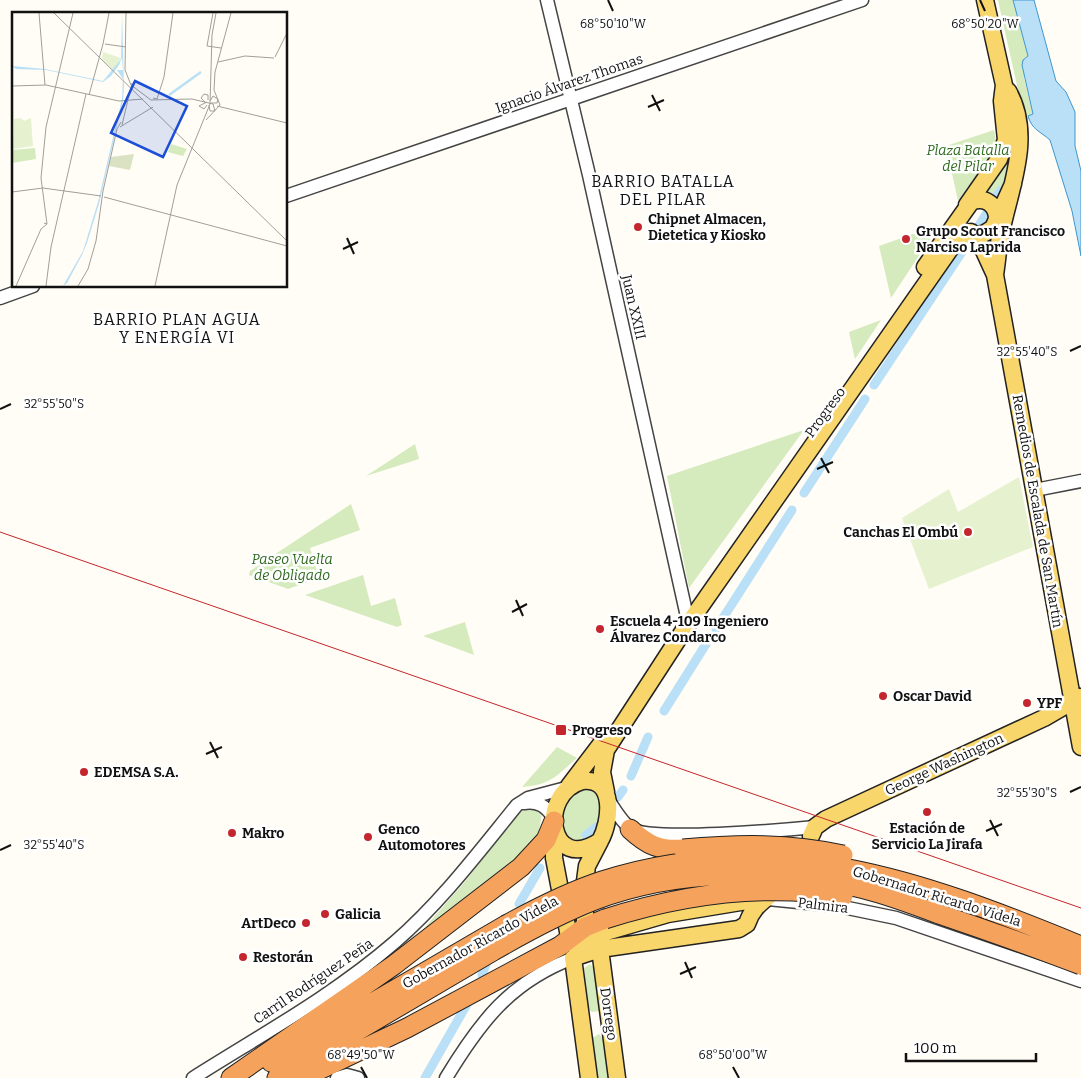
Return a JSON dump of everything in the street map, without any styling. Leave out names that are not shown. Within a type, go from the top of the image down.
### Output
[{"type":"highway","points":[[231,1078],[394,965],[521,867],[546,840],[554,821]]},
{"type":"highway","points":[[630,829],[644,841],[657,848],[683,850],[757,844],[811,847],[871,862],[978,905],[1081,937]]},
{"type":"highway","name":"Gobernador Ricardo Videla","points":[[277,1078],[326,1040],[542,906],[601,881],[668,865],[710,860],[756,858],[823,863],[868,872],[978,905],[1081,946]]},
{"type":"highway","name":"Gobernador Ricardo Videla","points":[[244,1078],[326,1040],[550,920],[596,900],[640,887],[686,879],[734,874],[796,877],[858,887],[1053,954],[1081,967]]},
{"type":"highway","points":[[302,1078],[392,1036],[574,941],[605,919],[653,904],[692,896],[759,890],[796,891],[838,896],[930,911]]},
{"type":"main road","points":[[985,0],[1004,85],[1013,102],[1017,122],[1018,159],[1014,184],[987,230]]},
{"type":"main road","name":"Progreso","points":[[609,800],[602,772],[606,750],[690,615],[965,209],[1004,148],[1006,135],[1002,101],[1004,85]]},
{"type":"main road","points":[[975,200],[988,202],[995,209],[987,230],[965,226],[965,209],[975,200]]},
{"type":"main road","name":"Progreso","points":[[568,787],[600,748],[632,692],[690,615],[956,242],[987,230]]},
{"type":"main road","name":"Remedios de Escalada de San Martín","points":[[987,230],[995,275]]},
{"type":"main road","name":"Remedios de Escalada de San Martín","points":[[987,230],[1035,490],[1077,699],[1081,747]]},
{"type":"main road","name":"George Washington","points":[[813,832],[844,810],[1044,718],[1077,699]]},
{"type":"main road","points":[[594,781],[609,800],[604,832],[587,866],[574,941],[554,858],[554,821],[557,803],[568,787],[582,782],[594,781]]},
{"type":"main road","points":[[554,821],[561,842],[571,850],[587,849],[600,841]]},
{"type":"main road","points":[[768,899],[784,882]]},
{"type":"main road","name":"Palmira","points":[[574,941],[668,914],[736,901],[768,899]]},
{"type":"main road","name":"Palmira","points":[[574,941],[600,949],[731,931],[747,924],[751,910],[768,899]]},
{"type":"main road","name":"Dorrego","points":[[574,941],[589,1078]]},
{"type":"main road","name":"Dorrego","points":[[600,949],[617,1078]]},
{"type":"street","name":"Juan XXIII","points":[[547,0],[690,615]]},
{"type":"street","name":"Ignacio Álvarez Thomas","points":[[288,195],[862,0]]},
{"type":"street","points":[[0,298],[28,288]]},
{"type":"street","points":[[1035,490],[1081,481]]},
{"type":"street","name":"Carril Rodríguez Peña","points":[[193,1078],[320,998],[397,940],[445,894],[517,806],[528,798],[568,787]]},
{"type":"street","points":[[609,800],[630,829],[648,834],[666,836],[813,832]]},
{"type":"street","points":[[517,806],[538,803],[546,807],[554,821]]},
{"type":"street","name":"Palmira","points":[[768,899],[838,906],[896,918],[1081,981]]},
{"type":"street","name":"Palmira","points":[[446,1078],[471,1036],[499,1005],[538,974],[574,941]]},
{"type":"street","points":[[338,1078],[347,1075],[358,1078]]},
{"type":"green space","points":[[998,0],[1013,0],[1028,56],[1025,58],[1024,78],[1033,114],[1024,117]]},
{"type":"green space","name":"Plaza Batalla del Pilar","points":[[994,130],[995,149],[958,201],[946,146]]},
{"type":"green space","points":[[1011,144],[1013,160],[1002,192],[998,190],[994,195],[984,192]]},
{"type":"green space","points":[[933,227],[936,230],[891,298],[879,246]]},
{"type":"green space","points":[[881,320],[855,359],[849,332]]},
{"type":"green space","points":[[804,430],[689,588],[667,476]]},
{"type":"green space","points":[[415,444],[419,459],[366,476]]},
{"type":"green space","name":"Canchas El Ombú","points":[[1019,477],[1033,547],[929,589],[902,518],[949,489],[958,512]]},
{"type":"green space","name":"Paseo Vuelta de Obligado","points":[[351,504],[360,530],[310,548],[319,578],[288,589],[249,575],[250,571]]},
{"type":"green space","name":"Paseo Vuelta de Obligado","points":[[363,575],[371,606],[395,598],[402,625],[397,627],[305,595]]},
{"type":"green space","points":[[465,622],[474,655],[423,636]]},
{"type":"green space","points":[[557,747],[577,758],[547,782],[522,787]]},
{"type":"green space","points":[[576,789],[595,793],[599,797],[602,810],[596,835],[570,845],[560,821],[569,794]]},
{"type":"green space","points":[[527,808],[537,808],[542,814],[538,835],[531,847],[415,943],[420,933],[463,884],[519,813]]},
{"type":"green space","points":[[590,964],[594,968],[600,1008],[599,1011],[592,1012],[588,1009],[584,968]]},
{"type":"green space","points":[[599,1034],[604,1040],[609,1078],[597,1078],[592,1038]]},
{"type":"water","points":[[1013,0],[1034,0],[1056,81],[1066,92],[1075,112],[1075,146],[1081,171],[1081,256],[1072,211],[1050,140],[1034,127],[1028,116],[1033,114],[1022,65],[1023,60],[1028,56]]},
{"type":"waterway","points":[[996,196],[1000,191]]},
{"type":"waterway","points":[[978,227],[989,209]]},
{"type":"waterway","points":[[874,385],[964,249]]},
{"type":"waterway","points":[[804,493],[865,399]]},
{"type":"waterway","points":[[716,629],[792,510]]},
{"type":"waterway","points":[[664,711],[706,644]]},
{"type":"waterway","points":[[631,776],[648,737]]},
{"type":"waterway","points":[[618,797],[623,790]]},
{"type":"waterway","points":[[586,835],[596,827]]},
{"type":"waterway","points":[[519,904],[540,868]]},
{"type":"waterway","points":[[482,975],[486,964]]},
{"type":"waterway","points":[[425,1078],[467,1004]]},
{"type":"tram line","points":[[0,532],[1081,908]]},
{"type":"place","name":"Chipnet Almacen, Dietetica y Kiosko","points":[[638,227]]},
{"type":"place","name":"Grupo Scout Francisco Narciso Laprida","points":[[906,239]]},
{"type":"place","name":"Canchas El Ombú","points":[[968,532]]},
{"type":"place","name":"Escuela 4-109 Ingeniero Álvarez Condarco","points":[[600,629]]},
{"type":"place","name":"Oscar David","points":[[883,696]]},
{"type":"place","name":"YPF","points":[[1027,703]]},
{"type":"place","name":"Progreso","points":[[561,730]]},
{"type":"place","name":"EDEMSA S.A.","points":[[84,772]]},
{"type":"place","name":"Estación de Servicio La Jirafa","points":[[927,812]]},
{"type":"place","name":"Makro","points":[[232,833]]},
{"type":"place","name":"Genco Automotores","points":[[368,837]]},
{"type":"place","name":"Galicia","points":[[325,914]]},
{"type":"place","name":"ArtDeco","points":[[306,923]]},
{"type":"place","name":"Restorán","points":[[243,957]]},
{"type":"district","name":"BARRIO BATALLA DEL PILAR","points":[[663,190]]},
{"type":"district","name":"BARRIO PLAN AGUA Y ENERGÍA VI","points":[[177,328]]}]
